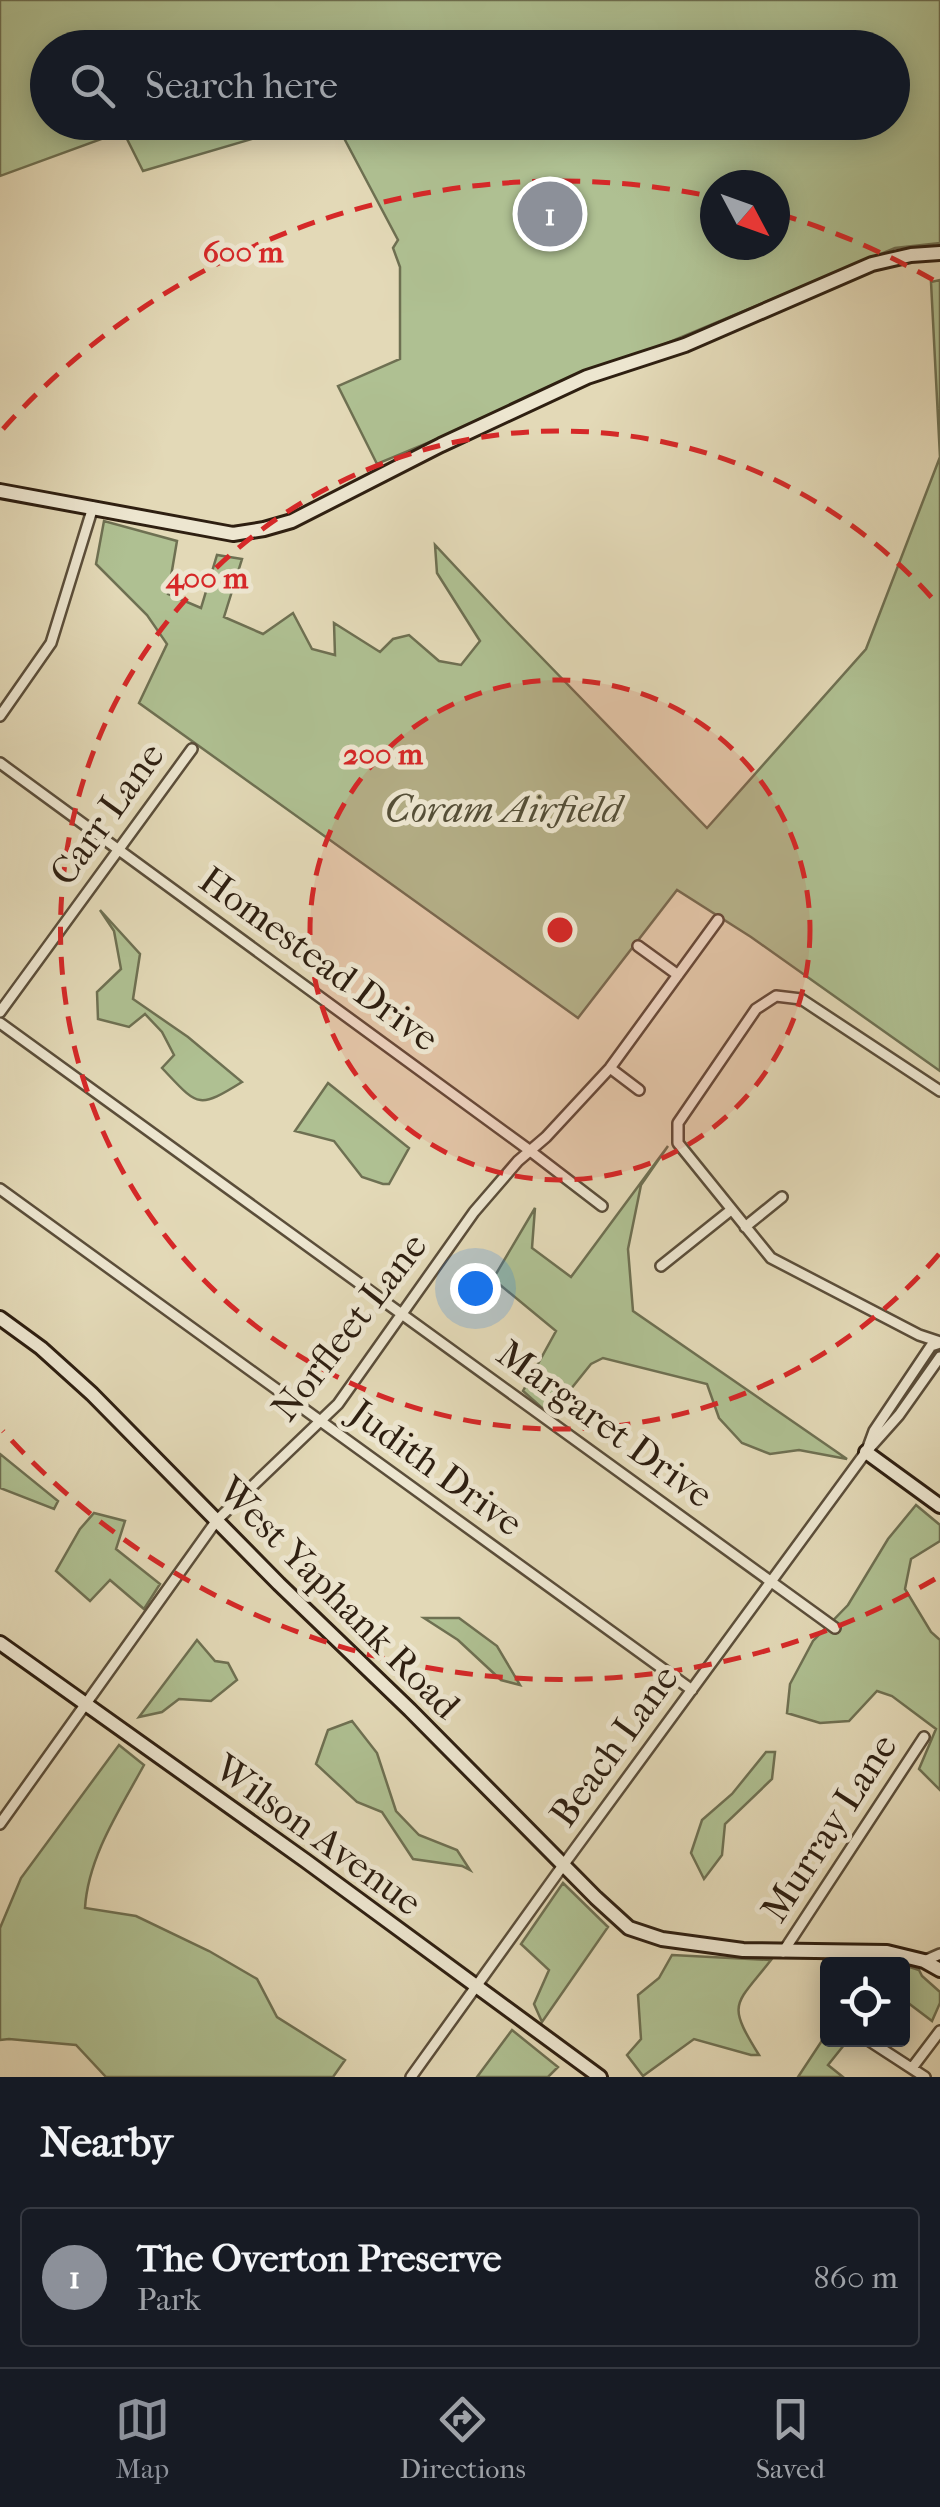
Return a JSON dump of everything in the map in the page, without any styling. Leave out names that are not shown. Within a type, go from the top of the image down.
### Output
[{"type":"street","points":[[0,490],[233,534],[281,525],[586,378],[685,345],[872,264],[940,253]]},
{"type":"street","points":[[0,716],[51,644],[93,507]]},
{"type":"street","name":"Carr Lane","points":[[0,1012],[192,749]]},
{"type":"street","name":"Homestead Drive","points":[[0,763],[602,1206]]},
{"type":"street","name":"Norfleet Lane","points":[[0,1824],[218,1520],[338,1404],[474,1212],[610,1068],[718,920]]},
{"type":"street","points":[[638,946],[678,975]]},
{"type":"street","name":"Beach Lane","points":[[940,1092],[802,999],[776,996],[756,1009],[678,1124],[678,1144],[771,1258],[919,1335],[940,1342]]},
{"type":"street","name":"Margaret Drive","points":[[0,1023],[834,1628]]},
{"type":"street","points":[[610,1068],[639,1090]]},
{"type":"street","name":"Judith Drive","points":[[0,1189],[692,1690]]},
{"type":"street","points":[[745,1227],[782,1197]]},
{"type":"street","points":[[661,1266],[731,1210]]},
{"type":"street","name":"West Yaphank Road","points":[[0,1318],[92,1394],[279,1584],[630,1928],[662,1939],[783,1952]]},
{"type":"street","name":"Beach Lane","points":[[866,1452],[874,1431],[931,1346],[940,1342]]},
{"type":"street","name":"Beach Lane","points":[[411,2077],[866,1452],[899,1415],[940,1358]]},
{"type":"street","points":[[866,1452],[940,1506]]},
{"type":"street","name":"Wilson Avenue","points":[[0,1643],[600,2077]]},
{"type":"street","name":"Murray Lane","points":[[783,1952],[924,1737]]},
{"type":"street","points":[[783,1952],[864,1950],[908,1956],[940,1970]]},
{"type":"street","points":[[924,1961],[940,1954]]},
{"type":"street","points":[[912,2068],[940,2031]]},
{"type":"street","points":[[879,2047],[925,2077]]},
{"type":"green space","points":[[0,0],[940,0],[940,243],[895,248],[377,464],[338,386],[400,359],[400,267],[393,248],[398,240],[345,140],[910,140],[910,30],[30,30],[30,140],[98,140],[0,176]]},
{"type":"green space","points":[[128,140],[248,140],[143,171]]},
{"type":"green space","points":[[940,280],[940,457],[931,282]]},
{"type":"green space","name":"Coram Airfield","points":[[940,457],[940,1071],[751,937],[677,890],[578,1018],[139,703],[167,644],[147,615],[96,564],[104,521],[177,541],[168,594],[201,608],[217,555],[242,559],[224,617],[263,634],[293,613],[312,649],[335,655],[334,623],[380,652],[393,639],[409,635],[439,661],[461,665],[480,641],[437,573],[435,545],[707,828],[866,649]]},
{"type":"green space","points":[[100,910],[140,954],[133,999],[188,1037],[242,1082],[206,1100],[191,1097],[162,1068],[174,1055],[162,1032],[145,1014],[129,1027],[98,1019],[97,992],[121,969],[114,931]]},
{"type":"green space","points":[[328,1083],[409,1148],[389,1184],[362,1177],[334,1141],[295,1131]]},
{"type":"green space","points":[[668,1146],[641,1185],[628,1249],[633,1311],[847,1459],[799,1450],[770,1454],[742,1443],[719,1418],[707,1384],[603,1358],[591,1364],[550,1415],[523,1391],[556,1331],[493,1279],[535,1208],[532,1248],[571,1277]]},
{"type":"green space","points":[[0,1454],[58,1501],[54,1509],[0,1488]]},
{"type":"green space","points":[[916,1505],[940,1525],[940,1541],[911,1559],[905,1589],[940,1640],[940,1790],[919,1769],[936,1729],[892,1696],[877,1691],[849,1721],[820,1723],[787,1713],[790,1684],[813,1641],[848,1605],[888,1539]]},
{"type":"green space","points":[[94,1513],[125,1521],[116,1549],[160,1584],[144,1609],[110,1580],[90,1601],[56,1571]]},
{"type":"green space","points":[[424,1618],[459,1618],[497,1646],[520,1685],[501,1680],[458,1640]]},
{"type":"green space","points":[[197,1640],[215,1661],[228,1663],[237,1680],[211,1701],[179,1699],[162,1712],[139,1717]]},
{"type":"green space","points":[[352,1721],[377,1753],[396,1811],[419,1835],[457,1850],[470,1870],[413,1859],[382,1812],[357,1802],[316,1764],[328,1730]]},
{"type":"green space","points":[[119,1745],[144,1765],[99,1852],[85,1908],[136,1916],[257,1979],[277,2017],[345,2060],[333,2077],[106,2077],[76,2045],[0,2040],[0,1928],[21,1878]]},
{"type":"green space","points":[[766,1752],[775,1752],[772,1779],[725,1824],[722,1855],[704,1879],[691,1853],[702,1820],[732,1794]]},
{"type":"green space","points":[[563,1883],[608,1927],[542,2022],[534,2004],[549,1970],[521,1944]]},
{"type":"green space","points":[[672,1955],[771,1960],[739,2005],[742,2024],[759,2055],[694,2039],[643,2076],[627,2055],[641,2039],[638,1995],[659,1978]]},
{"type":"green space","points":[[910,1967],[919,1970],[940,1992],[932,2021],[910,2004]]},
{"type":"green space","points":[[512,2030],[558,2067],[548,2077],[477,2077]]},
{"type":"green space","points":[[820,2044],[820,2047],[842,2047],[828,2065],[843,2077],[798,2077]]},
{"type":"place","name":"The Overton Preserve","points":[[550,214]]}]
